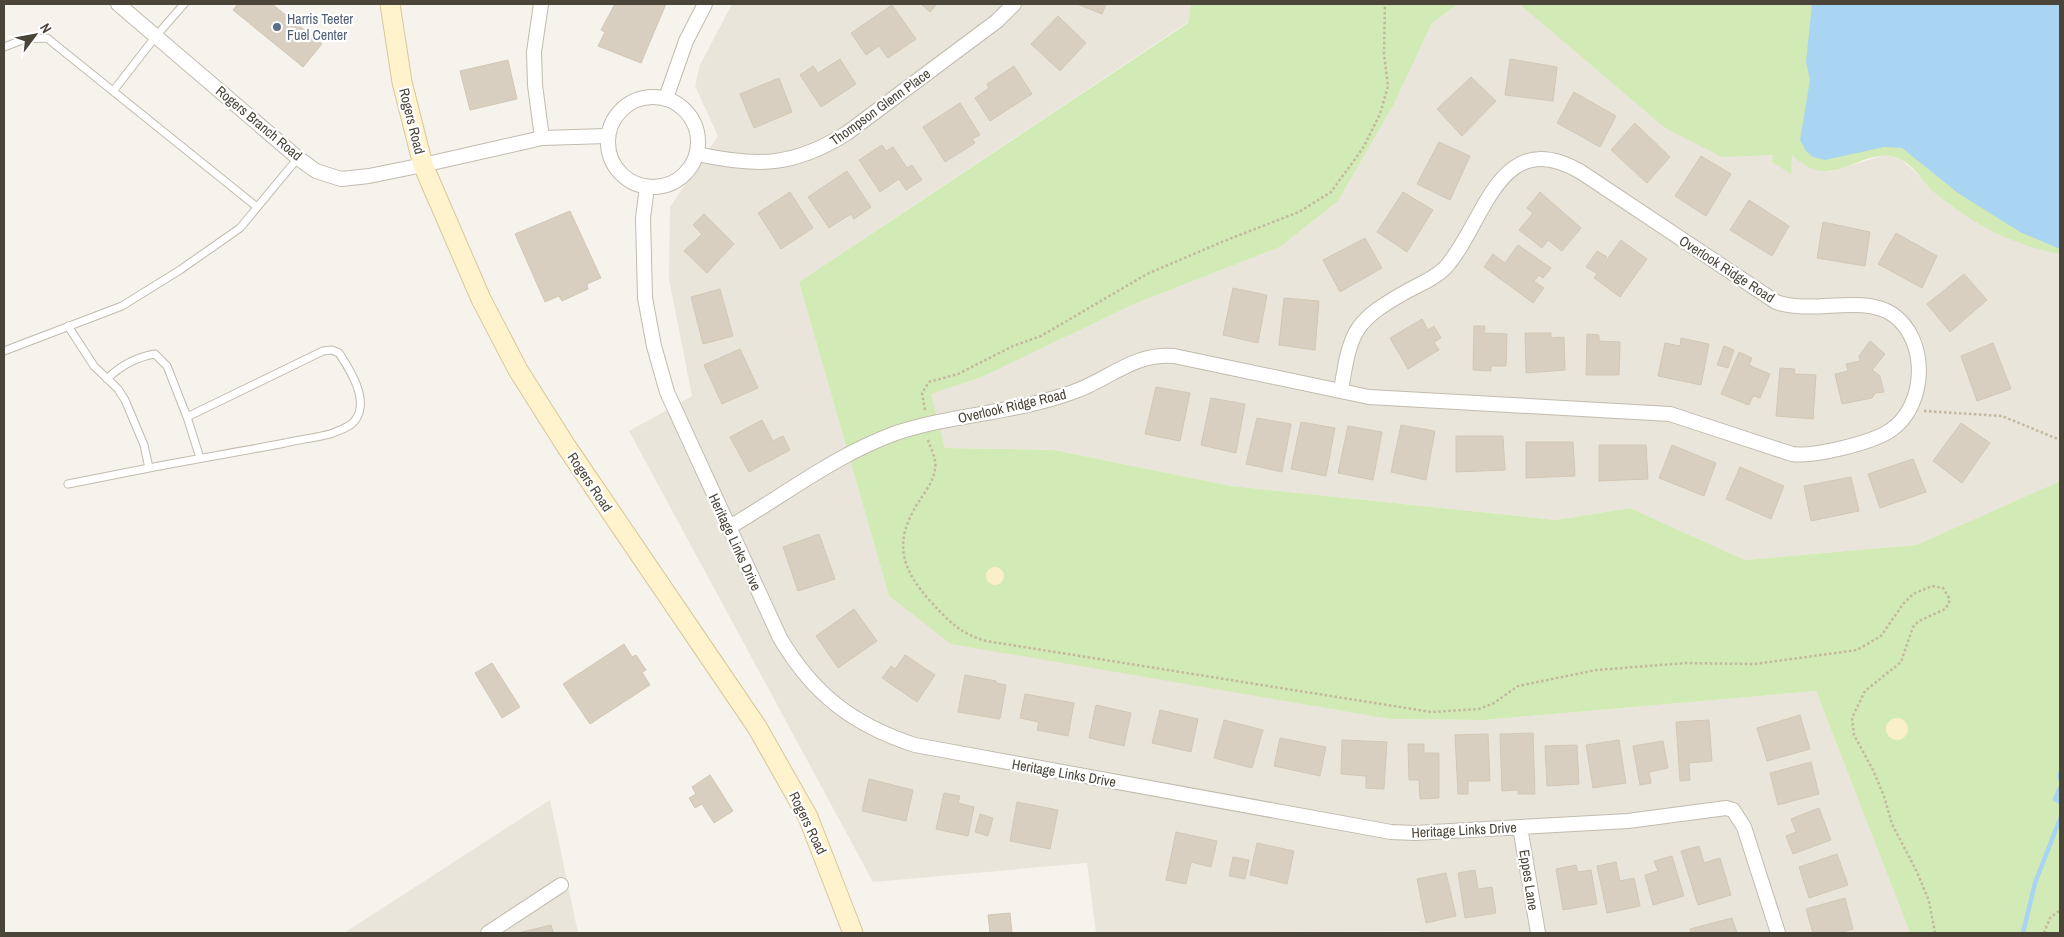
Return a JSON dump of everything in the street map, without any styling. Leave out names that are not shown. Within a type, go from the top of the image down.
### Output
[{"type":"main road","name":"Rogers Road","points":[[390,4],[402,82],[424,165],[478,291],[518,370],[566,446],[757,727],[808,816],[853,933]]},
{"type":"street","name":"Rogers Branch Road","points":[[118,4],[298,158],[316,171],[341,179],[369,176],[424,165]]},
{"type":"street","points":[[542,4],[534,52],[535,85],[542,138]]},
{"type":"street","points":[[666,98],[686,41],[705,4]]},
{"type":"street","name":"Thompson Glenn Place","points":[[697,154],[724,160],[768,163],[795,158],[822,149],[847,133],[997,21],[1014,4]]},
{"type":"street","points":[[653,96],[666,98],[678,104],[689,114],[696,126],[697,154],[686,173],[678,180],[663,186],[647,187],[627,179],[612,164],[607,136],[614,118],[628,103],[640,98],[653,96]]},
{"type":"street","points":[[424,165],[542,138],[607,136]]},
{"type":"street","name":"Overlook Ridge Road","points":[[728,528],[846,456],[882,439],[927,425],[1064,395],[1081,389],[1136,360],[1158,356],[1174,356],[1341,390],[1388,399],[1660,412],[1792,454],[1810,455],[1871,439],[1897,425],[1910,408],[1914,397],[1918,362],[1911,335],[1906,327],[1890,313],[1870,306],[1798,308],[1776,302],[1581,172],[1569,165],[1545,159],[1520,164],[1501,178],[1443,270],[1367,317],[1350,341],[1341,390]]},
{"type":"street","name":"Heritage Links Drive","points":[[647,187],[643,218],[645,298],[654,346],[667,392],[780,638],[799,668],[830,700],[851,716],[873,730],[893,738],[939,751],[1368,830],[1414,833],[1628,821],[1716,808],[1733,810],[1744,827],[1778,933]]},
{"type":"street","name":"Eppes Lane","points":[[1520,827],[1538,933]]},
{"type":"street","points":[[488,933],[561,885]]},
{"type":"lane","points":[[114,90],[156,36],[184,4]]},
{"type":"lane","points":[[4,47],[25,39],[47,38],[114,90],[257,208]]},
{"type":"lane","points":[[4,351],[122,306],[180,270],[240,228],[298,158]]},
{"type":"lane","points":[[68,326],[94,366],[118,389],[131,413],[144,445],[148,468]]},
{"type":"lane","points":[[68,484],[333,433],[355,421],[362,404],[343,359],[339,353],[332,350],[324,351],[187,417]]},
{"type":"lane","points":[[107,379],[123,366],[145,356],[155,354],[167,366],[187,417],[200,458]]},
{"type":"path","points":[[1385,4],[1384,54],[1388,86],[1380,114],[1363,148],[1330,192],[1299,212],[1147,274],[1041,336],[1014,346],[958,374],[929,382],[922,393],[936,469],[904,531],[902,553],[915,581],[956,629],[966,635],[986,641],[1431,712],[1479,709],[1494,703],[1518,686],[1596,670],[1686,663],[1755,664],[1857,650],[1881,636],[1903,604],[1913,594],[1932,586],[1943,588],[1950,598],[1945,609],[1919,621],[1913,627],[1901,662],[1865,691],[1852,718],[1854,735],[1873,770],[1884,796],[1892,824],[1917,872],[1928,901],[1935,933]]},
{"type":"path","points":[[1918,410],[2002,416],[2060,440]]},
{"type":"path","points":[[2044,933],[2050,918],[2060,910]]},
{"type":"shaded area","points":[[732,4],[1191,4],[1188,22],[799,282],[889,596],[1391,719],[1484,720],[1816,691],[1910,933],[1420,933],[1420,931],[1096,933],[1087,863],[873,882],[629,431],[692,396],[669,279],[670,207],[718,136],[695,86],[700,65]]},
{"type":"shaded area","points":[[1458,4],[1519,4],[1665,128],[1792,154],[1829,172],[1885,155],[1901,159],[1951,206],[2029,245],[2060,254],[2060,478],[2058,482],[1916,545],[1745,560],[1630,508],[1556,520],[1231,486],[1054,450],[945,448],[930,394],[982,377],[1134,304],[1280,247],[1338,201],[1394,104],[1432,23]]},
{"type":"shaded area","points":[[550,800],[578,933],[344,933]]},
{"type":"green space","points":[[1191,4],[1458,4],[1432,23],[1394,104],[1338,201],[1280,247],[1134,304],[982,377],[931,394],[945,448],[1054,450],[1231,486],[1556,520],[1630,508],[1745,560],[1916,545],[2058,482],[2060,478],[2060,933],[1910,933],[1816,691],[1484,720],[1391,719],[951,644],[889,596],[799,282],[1188,23]]},
{"type":"green space","points":[[1519,4],[2060,4],[2060,254],[2009,239],[1962,214],[1934,192],[1913,169],[1898,158],[1884,156],[1870,158],[1833,171],[1821,171],[1807,166],[1792,155],[1791,174],[1772,162],[1773,155],[1722,157],[1665,128]]},
{"type":"sand","points":[[991,567],[999,567],[1004,572],[1002,583],[991,585],[986,580],[986,572]]},
{"type":"sand","points":[[1897,718],[1905,721],[1908,729],[1905,737],[1897,740],[1889,737],[1886,729],[1889,721]]},
{"type":"water","points":[[1812,4],[2060,4],[2060,249],[2020,232],[1958,193],[1902,148],[1884,147],[1825,160],[1813,157],[1806,151],[1800,140],[1810,80],[1806,62]]},
{"type":"building","name":"Harris Teeter Fuel Center","points":[[238,4],[272,4],[322,44],[303,67],[233,10]]},
{"type":"building","points":[[615,4],[666,4],[641,63],[598,46],[605,32],[601,30]]},
{"type":"building","points":[[921,4],[937,4],[930,12]]},
{"type":"building","points":[[1077,4],[1106,4],[1102,14]]},
{"type":"building","points":[[892,5],[916,39],[888,58],[879,46],[866,55],[851,33]]},
{"type":"building","points":[[1058,16],[1086,43],[1060,71],[1031,44]]},
{"type":"building","points":[[840,59],[856,84],[821,107],[800,75],[813,66],[818,73]]},
{"type":"building","points":[[1510,59],[1557,67],[1553,101],[1505,95]]},
{"type":"building","points":[[508,60],[517,99],[470,110],[460,71]]},
{"type":"building","points":[[1014,66],[1032,94],[990,121],[975,98],[989,88],[987,84]]},
{"type":"building","points":[[1471,77],[1496,101],[1462,136],[1437,109]]},
{"type":"building","points":[[779,78],[792,112],[754,128],[740,94]]},
{"type":"building","points":[[1574,92],[1616,116],[1600,147],[1557,123]]},
{"type":"building","points":[[960,103],[980,135],[972,139],[975,143],[945,162],[923,127]]},
{"type":"building","points":[[1635,123],[1670,157],[1647,183],[1611,150]]},
{"type":"building","points":[[1439,142],[1470,156],[1450,200],[1417,184]]},
{"type":"building","points":[[882,145],[886,151],[893,147],[907,168],[912,165],[922,180],[906,190],[899,179],[880,192],[859,160]]},
{"type":"building","points":[[1701,156],[1731,174],[1706,216],[1675,196]]},
{"type":"building","points":[[847,171],[871,207],[854,219],[851,214],[829,228],[808,197]]},
{"type":"building","points":[[790,192],[813,228],[781,249],[758,213]]},
{"type":"building","points":[[1403,192],[1433,210],[1407,252],[1377,232]]},
{"type":"building","points":[[1540,192],[1581,228],[1562,251],[1548,240],[1542,248],[1519,230],[1533,213],[1527,208]]},
{"type":"building","points":[[1749,200],[1789,226],[1772,256],[1730,230]]},
{"type":"building","points":[[570,211],[601,278],[587,284],[588,289],[562,301],[559,296],[545,302],[515,234]]},
{"type":"building","points":[[704,214],[734,244],[707,273],[684,251],[702,234],[693,225]]},
{"type":"building","points":[[1823,222],[1870,232],[1865,266],[1817,258]]},
{"type":"building","points":[[1896,233],[1937,256],[1922,288],[1878,264]]},
{"type":"building","points":[[1365,238],[1382,268],[1340,292],[1323,260]]},
{"type":"building","points":[[1621,240],[1647,259],[1620,297],[1594,278]]},
{"type":"building","points":[[1518,245],[1551,268],[1543,278],[1539,275],[1534,281],[1544,288],[1533,303],[1484,267],[1493,254],[1505,263]]},
{"type":"building","points":[[1597,251],[1607,257],[1596,273],[1586,267]]},
{"type":"building","points":[[1964,274],[1987,300],[1950,332],[1927,304]]},
{"type":"building","points":[[1233,288],[1267,295],[1258,343],[1223,335]]},
{"type":"building","points":[[720,289],[733,336],[703,344],[691,297]]},
{"type":"building","points":[[1284,298],[1319,301],[1315,350],[1279,345]]},
{"type":"building","points":[[1422,319],[1428,330],[1434,326],[1441,338],[1434,342],[1439,350],[1408,369],[1390,338]]},
{"type":"building","points":[[1474,326],[1485,326],[1484,333],[1507,334],[1506,366],[1491,366],[1491,371],[1473,370]]},
{"type":"building","points":[[1525,333],[1551,333],[1551,338],[1564,337],[1565,370],[1526,373]]},
{"type":"building","points":[[1587,334],[1599,335],[1599,341],[1620,342],[1619,375],[1586,375]]},
{"type":"building","points":[[1681,338],[1709,344],[1701,385],[1658,376],[1665,343],[1680,346]]},
{"type":"building","points":[[1870,341],[1885,354],[1872,370],[1880,376],[1884,392],[1875,393],[1872,398],[1842,404],[1835,374],[1848,371],[1846,364],[1860,361],[1859,356]]},
{"type":"building","points":[[1993,343],[2011,389],[1977,401],[1961,356]]},
{"type":"building","points":[[1724,346],[1734,350],[1728,368],[1717,365]]},
{"type":"building","points":[[740,349],[758,388],[722,404],[704,365]]},
{"type":"building","points":[[1739,352],[1752,358],[1749,365],[1770,374],[1760,398],[1753,396],[1749,405],[1721,394]]},
{"type":"building","points":[[1780,368],[1795,369],[1794,374],[1816,375],[1813,419],[1776,416]]},
{"type":"building","points":[[1156,387],[1190,393],[1180,441],[1145,434]]},
{"type":"building","points":[[1211,398],[1245,404],[1236,453],[1201,445]]},
{"type":"building","points":[[1257,418],[1291,424],[1282,472],[1246,464]]},
{"type":"building","points":[[762,420],[773,441],[783,436],[790,450],[749,472],[730,437]]},
{"type":"building","points":[[1301,422],[1335,428],[1326,476],[1291,469]]},
{"type":"building","points":[[1961,423],[1990,443],[1962,483],[1933,461]]},
{"type":"building","points":[[1401,425],[1435,431],[1426,480],[1391,472]]},
{"type":"building","points":[[1348,426],[1382,432],[1373,480],[1338,473]]},
{"type":"building","points":[[1456,436],[1503,436],[1505,470],[1456,472]]},
{"type":"building","points":[[1526,442],[1573,442],[1575,476],[1526,478]]},
{"type":"building","points":[[1599,445],[1646,445],[1648,479],[1599,481]]},
{"type":"building","points":[[1672,445],[1716,463],[1704,496],[1659,478]]},
{"type":"building","points":[[1913,459],[1926,492],[1880,508],[1868,474]]},
{"type":"building","points":[[1740,467],[1784,486],[1771,519],[1726,499]]},
{"type":"building","points":[[1851,477],[1859,511],[1811,521],[1804,486]]},
{"type":"building","points":[[819,534],[835,579],[798,591],[783,547]]},
{"type":"building","points":[[854,609],[877,641],[838,668],[816,636]]},
{"type":"building","points":[[624,644],[632,657],[636,655],[646,670],[642,672],[650,685],[590,724],[563,684]]},
{"type":"building","points":[[905,655],[935,675],[917,702],[882,678],[891,666],[895,669]]},
{"type":"building","points":[[492,663],[520,707],[502,718],[475,673]]},
{"type":"building","points":[[965,675],[996,681],[996,683],[1006,685],[1000,719],[958,712]]},
{"type":"building","points":[[1025,694],[1074,703],[1068,736],[1037,730],[1039,722],[1020,718]]},
{"type":"building","points":[[1096,705],[1131,713],[1124,746],[1089,738]]},
{"type":"building","points":[[1160,710],[1198,719],[1191,752],[1152,743]]},
{"type":"building","points":[[1800,715],[1810,749],[1767,761],[1757,728]]},
{"type":"building","points":[[1224,720],[1263,730],[1252,768],[1214,758]]},
{"type":"building","points":[[1709,720],[1712,761],[1689,763],[1690,780],[1680,781],[1676,722]]},
{"type":"building","points":[[1533,733],[1535,794],[1518,794],[1518,790],[1502,791],[1500,734]]},
{"type":"building","points":[[1488,734],[1490,781],[1468,781],[1468,794],[1458,794],[1455,735]]},
{"type":"building","points":[[1280,738],[1326,747],[1320,776],[1274,766]]},
{"type":"building","points":[[1342,740],[1387,742],[1384,789],[1366,788],[1366,776],[1341,774]]},
{"type":"building","points":[[1619,740],[1626,783],[1593,788],[1586,745]]},
{"type":"building","points":[[1663,741],[1668,768],[1649,772],[1651,783],[1640,785],[1633,746]]},
{"type":"building","points":[[1408,744],[1424,744],[1424,753],[1439,753],[1439,798],[1420,799],[1419,780],[1409,780]]},
{"type":"building","points":[[1577,745],[1579,784],[1547,786],[1545,746]]},
{"type":"building","points":[[1811,762],[1819,794],[1778,805],[1770,773]]},
{"type":"building","points":[[710,775],[733,811],[714,823],[702,804],[695,808],[689,798],[696,794],[692,787]]},
{"type":"building","points":[[869,779],[913,790],[906,821],[862,811]]},
{"type":"building","points":[[944,793],[960,796],[958,803],[974,807],[968,836],[936,829]]},
{"type":"building","points":[[1017,802],[1058,810],[1050,849],[1010,841]]},
{"type":"building","points":[[1819,808],[1831,840],[1793,854],[1786,836],[1796,832],[1791,819]]},
{"type":"building","points":[[980,814],[993,818],[988,836],[975,832]]},
{"type":"building","points":[[1176,832],[1217,841],[1211,867],[1191,862],[1186,884],[1166,880]]},
{"type":"building","points":[[1257,843],[1294,851],[1287,884],[1250,875]]},
{"type":"building","points":[[1699,846],[1704,863],[1720,858],[1731,895],[1698,905],[1681,851]]},
{"type":"building","points":[[1837,854],[1848,885],[1809,898],[1799,867]]},
{"type":"building","points":[[1672,856],[1684,896],[1653,905],[1645,875],[1658,871],[1654,861]]},
{"type":"building","points":[[1233,857],[1249,860],[1245,879],[1229,876]]},
{"type":"building","points":[[1616,862],[1620,881],[1634,878],[1640,906],[1607,913],[1597,866]]},
{"type":"building","points":[[1576,865],[1578,872],[1591,870],[1597,904],[1563,910],[1556,869]]},
{"type":"building","points":[[1475,870],[1478,889],[1492,887],[1496,913],[1465,918],[1458,873]]},
{"type":"building","points":[[1446,873],[1456,916],[1426,923],[1417,879]]},
{"type":"building","points":[[1845,898],[1853,929],[1839,933],[1813,933],[1806,909]]},
{"type":"building","points":[[1010,913],[1012,933],[990,933],[988,915]]},
{"type":"building","points":[[1732,918],[1737,933],[1691,933],[1690,929]]},
{"type":"building","points":[[551,925],[553,933],[518,933]]},
{"type":"waterway","points":[[2060,788],[2055,799],[2060,802]]},
{"type":"waterway","points":[[2023,933],[2035,883],[2060,819]]},
{"type":"place","name":"Harris Teeter Fuel Center","points":[[277,27]]}]
